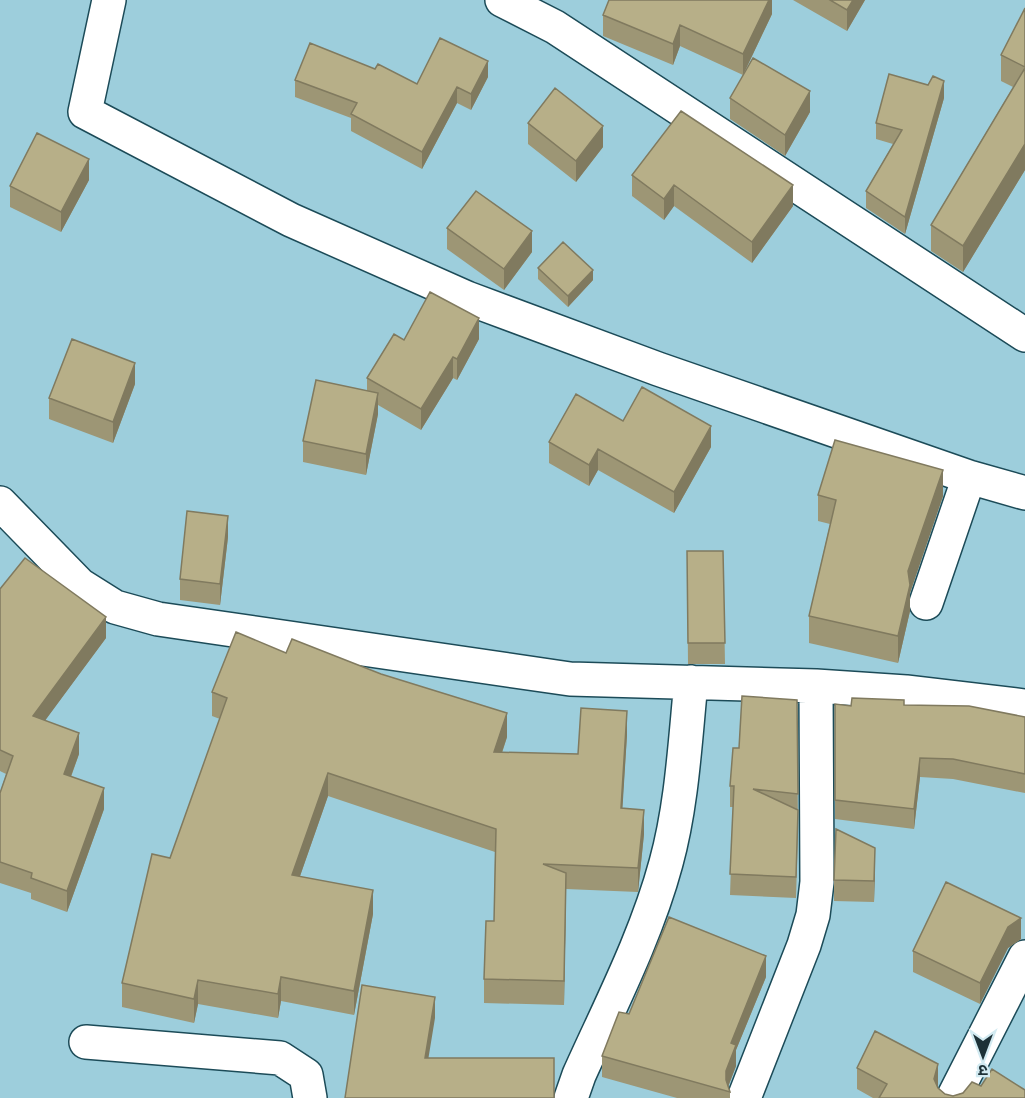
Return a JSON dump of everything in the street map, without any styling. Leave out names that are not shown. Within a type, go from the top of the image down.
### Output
[{"type":"street","points":[[109,0],[85,112],[291,220],[467,298],[658,369],[969,477],[1025,493]]},
{"type":"street","points":[[502,0],[555,27],[808,194],[1022,324]]},
{"type":"street","points":[[926,603],[969,477]]},
{"type":"street","points":[[0,503],[80,585],[115,607],[158,619],[570,679],[816,686],[906,692],[1025,706]]},
{"type":"street","points":[[572,1098],[579,1075],[648,920],[667,862],[682,773],[691,682]]},
{"type":"street","points":[[744,1098],[804,945],[813,915],[817,882],[816,686]]},
{"type":"street","points":[[953,1098],[1025,957]]},
{"type":"street","points":[[86,1042],[280,1058],[306,1075],[310,1098]]},
{"type":"building","points":[[609,0],[769,0],[743,54],[680,25],[673,44],[603,15]]},
{"type":"building","points":[[830,0],[853,0],[847,10]]},
{"type":"building","points":[[1025,8],[1025,67],[1001,55]]},
{"type":"building","points":[[440,38],[488,61],[471,94],[457,87],[422,152],[351,114],[357,103],[295,80],[310,43],[375,69],[378,64],[417,84]]},
{"type":"building","points":[[753,58],[810,91],[785,135],[730,98]]},
{"type":"building","points":[[1025,68],[1025,144],[963,246],[931,225]]},
{"type":"building","points":[[889,74],[928,85],[933,76],[944,81],[905,217],[866,191],[902,130],[876,123]]},
{"type":"building","points":[[555,88],[603,126],[576,161],[528,123]]},
{"type":"building","points":[[681,111],[793,185],[752,242],[674,185],[664,199],[632,175]]},
{"type":"building","points":[[37,133],[89,159],[61,212],[10,186]]},
{"type":"building","points":[[476,191],[532,231],[504,269],[447,228]]},
{"type":"building","points":[[563,242],[593,270],[568,296],[538,268]]},
{"type":"building","points":[[430,292],[479,318],[457,359],[453,357],[421,409],[367,378],[394,334],[404,340]]},
{"type":"building","points":[[72,339],[135,363],[113,422],[49,398]]},
{"type":"building","points":[[316,380],[378,393],[366,454],[303,441]]},
{"type":"building","points":[[642,387],[711,426],[674,492],[598,449],[589,465],[549,442],[576,394],[623,421]]},
{"type":"building","points":[[835,440],[943,470],[908,571],[910,585],[898,636],[809,616],[836,500],[818,495]]},
{"type":"building","points":[[187,511],[228,516],[220,584],[180,579]]},
{"type":"building","points":[[687,551],[723,551],[725,643],[688,643]]},
{"type":"building","points":[[25,558],[106,617],[33,716],[79,733],[64,774],[104,788],[67,891],[31,878],[32,873],[0,862],[0,793],[13,756],[0,750],[0,589]]},
{"type":"building","points":[[236,632],[286,653],[292,639],[381,674],[507,713],[494,752],[578,754],[581,708],[627,711],[621,808],[644,810],[638,868],[543,864],[566,873],[564,981],[484,979],[486,921],[494,921],[496,829],[328,773],[292,875],[373,890],[354,991],[281,977],[278,994],[198,980],[194,999],[122,983],[152,854],[170,858],[227,698],[212,692]]},
{"type":"building","points":[[742,696],[797,700],[798,794],[753,789],[798,810],[796,877],[730,874],[734,786],[730,786],[733,748],[739,748]]},
{"type":"building","points":[[852,698],[904,700],[904,705],[969,706],[1025,717],[1025,774],[953,759],[920,758],[914,809],[835,800],[835,704],[851,706]]},
{"type":"building","points":[[836,829],[875,848],[874,881],[834,880]]},
{"type":"building","points":[[946,882],[1021,918],[1008,927],[980,983],[913,951]]},
{"type":"building","points":[[669,917],[766,956],[731,1043],[736,1045],[726,1071],[730,1092],[602,1056],[619,1012],[629,1014]]},
{"type":"building","points":[[362,985],[435,997],[425,1058],[554,1058],[554,1098],[345,1098]]},
{"type":"building","points":[[875,1031],[938,1064],[934,1079],[938,1088],[945,1094],[953,1096],[963,1093],[972,1082],[981,1086],[992,1069],[1025,1090],[1025,1098],[879,1098],[887,1084],[857,1068]]}]
